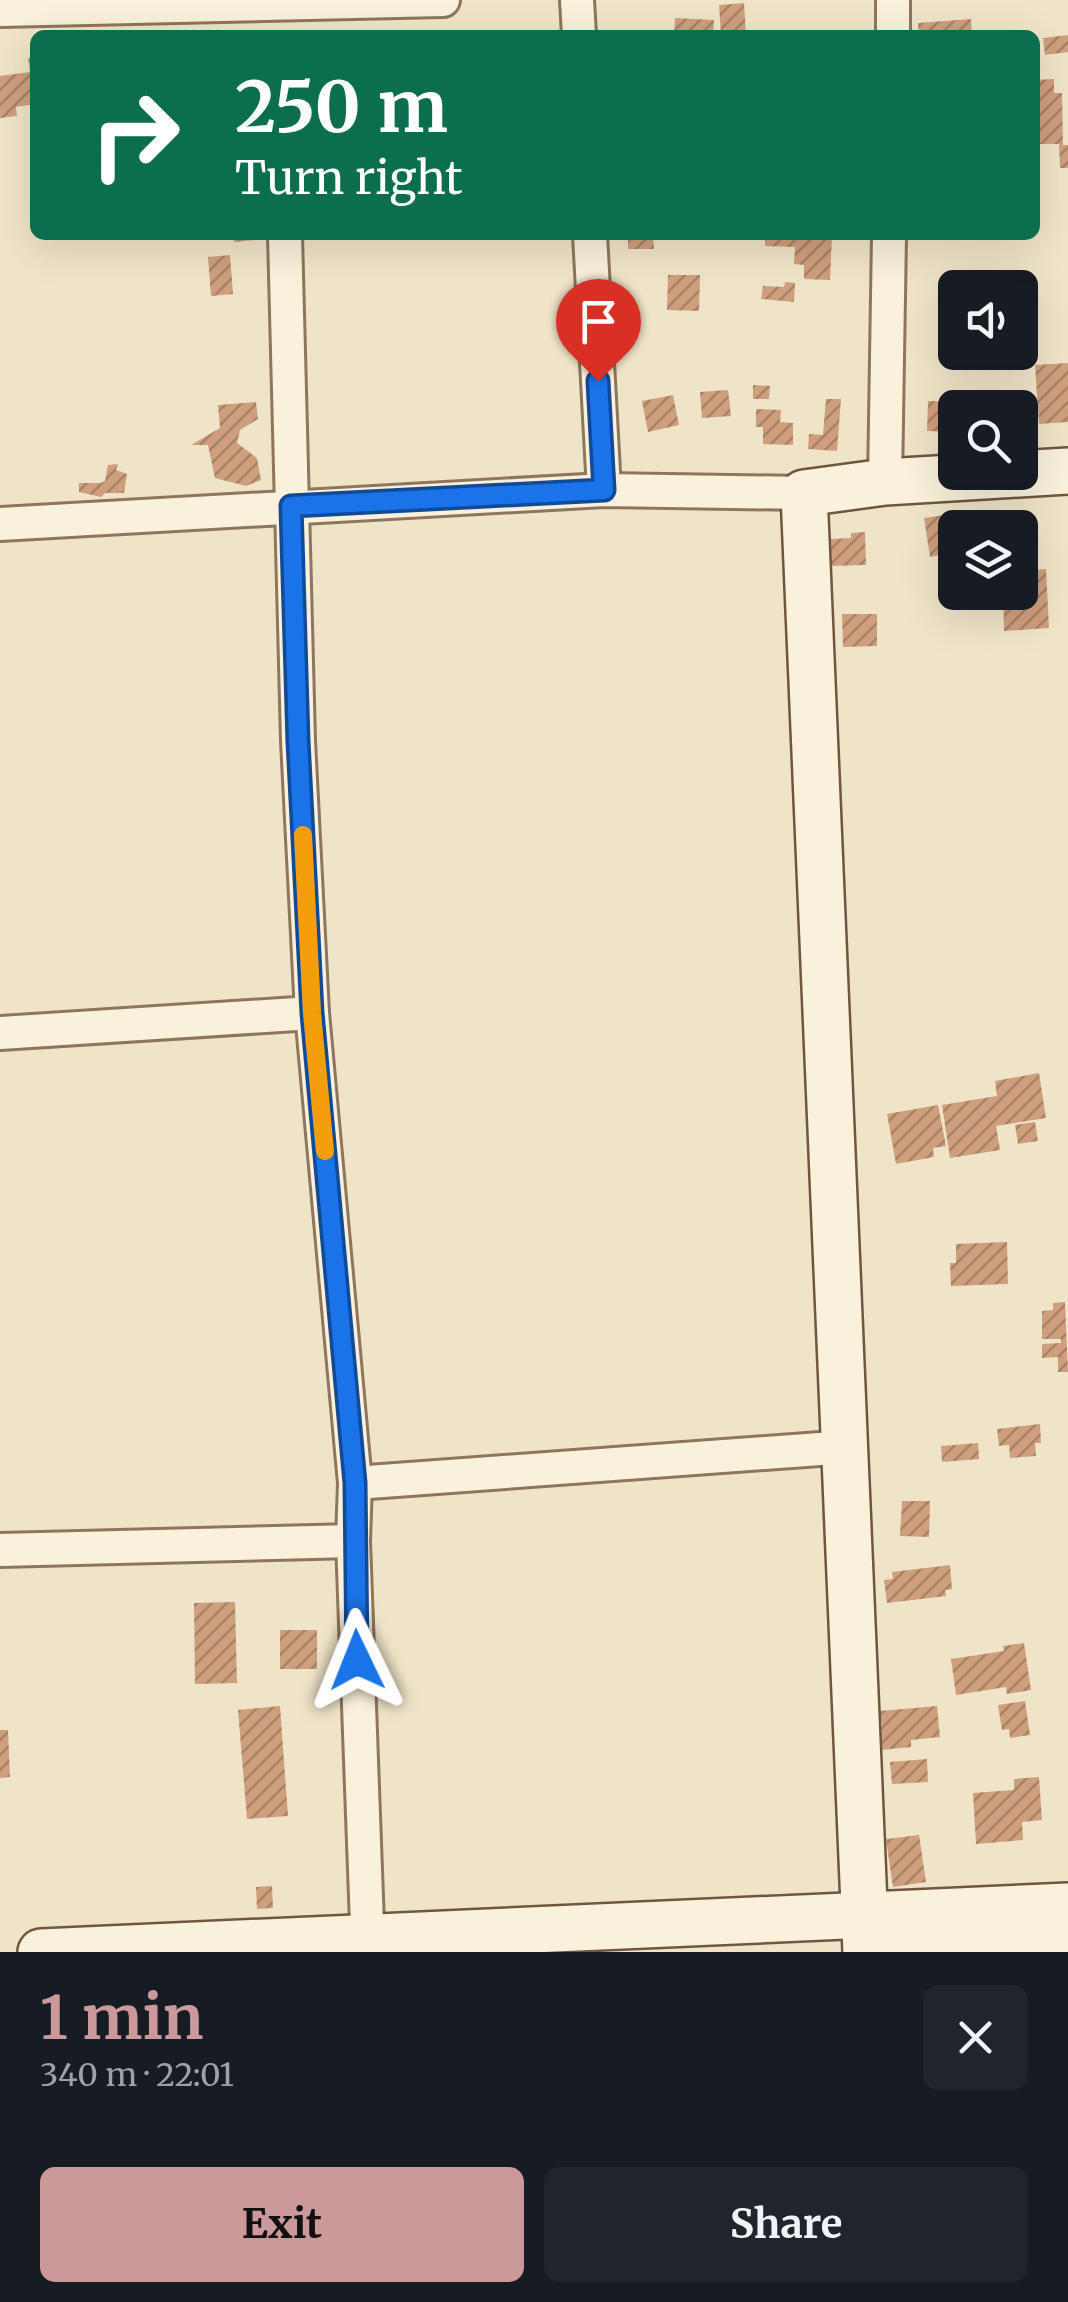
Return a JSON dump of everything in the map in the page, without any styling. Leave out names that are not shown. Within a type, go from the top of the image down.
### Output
[{"type":"street","points":[[0,10],[279,20],[443,0]]},
{"type":"street","points":[[577,0],[579,30]]},
{"type":"street","points":[[893,0],[893,30]]},
{"type":"street","points":[[285,240],[298,741],[312,1013],[355,1483],[353,1541],[367,1945]]},
{"type":"street","points":[[590,240],[604,490]]},
{"type":"street","points":[[885,482],[889,240]]},
{"type":"street","points":[[0,524],[604,490],[804,493],[885,482],[1068,471]]},
{"type":"street","points":[[804,493],[865,1934]]},
{"type":"street","points":[[0,1033],[312,1013]]},
{"type":"street","points":[[355,1483],[847,1447]]},
{"type":"street","points":[[0,1550],[353,1541]]},
{"type":"street","points":[[41,1952],[865,1934],[1068,1906]]},
{"type":"street","points":[[904,1952],[1068,1944]]},
{"type":"building","points":[[744,3],[746,30],[721,30],[719,5]]},
{"type":"building","points":[[675,18],[714,20],[713,30],[674,30]]},
{"type":"building","points":[[971,19],[972,30],[919,30],[918,23]]},
{"type":"building","points":[[1068,35],[1068,52],[1045,55],[1043,38]]},
{"type":"building","points":[[30,72],[30,105],[16,107],[17,116],[0,118],[0,76]]},
{"type":"building","points":[[1054,79],[1054,93],[1062,93],[1063,145],[1068,145],[1068,168],[1060,168],[1059,144],[1040,144],[1040,80]]},
{"type":"building","points":[[628,240],[653,240],[654,249],[628,249]]},
{"type":"building","points":[[765,240],[832,240],[830,280],[804,279],[804,265],[794,264],[795,247],[765,246]]},
{"type":"building","points":[[230,255],[233,294],[211,296],[208,257]]},
{"type":"building","points":[[668,275],[700,275],[699,311],[667,310]]},
{"type":"building","points":[[785,282],[795,283],[794,302],[761,299],[763,286],[784,287]]},
{"type":"building","points":[[1068,363],[1068,422],[1039,424],[1038,365]]},
{"type":"building","points":[[753,385],[770,386],[769,399],[753,399]]},
{"type":"building","points":[[728,390],[731,416],[702,418],[700,392]]},
{"type":"building","points":[[673,395],[679,425],[648,432],[642,401]]},
{"type":"building","points":[[826,399],[841,399],[837,451],[808,449],[809,434],[823,435]]},
{"type":"building","points":[[928,401],[938,401],[938,431],[927,431]]},
{"type":"building","points":[[256,402],[258,419],[240,430],[237,443],[257,458],[261,480],[246,486],[215,478],[208,445],[191,445],[220,428],[218,405]]},
{"type":"building","points":[[756,409],[781,410],[780,422],[793,423],[793,445],[763,444],[763,427],[756,427]]},
{"type":"building","points":[[118,464],[116,470],[127,474],[124,493],[105,493],[101,497],[79,492],[79,483],[101,483],[105,481],[108,465]]},
{"type":"building","points":[[938,516],[938,556],[930,557],[924,518]]},
{"type":"building","points":[[865,532],[866,565],[831,566],[831,539],[851,538],[851,533]]},
{"type":"building","points":[[1046,569],[1049,628],[1004,631],[1003,610],[1038,610],[1038,570]]},
{"type":"building","points":[[842,614],[877,614],[877,646],[843,647]]},
{"type":"building","points":[[1039,1073],[1046,1118],[996,1126],[1000,1150],[950,1158],[942,1105],[997,1096],[995,1081]]},
{"type":"building","points":[[938,1105],[946,1146],[933,1148],[934,1157],[896,1164],[887,1114]]},
{"type":"building","points":[[1035,1122],[1038,1141],[1018,1144],[1015,1125]]},
{"type":"building","points":[[1007,1242],[1008,1284],[951,1286],[950,1263],[956,1263],[956,1244]]},
{"type":"building","points":[[1065,1302],[1068,1372],[1058,1372],[1058,1357],[1042,1358],[1042,1344],[1061,1343],[1061,1339],[1042,1339],[1042,1311],[1053,1310],[1053,1303]]},
{"type":"building","points":[[1040,1424],[1041,1443],[1035,1443],[1036,1456],[1010,1458],[1009,1445],[999,1446],[997,1429]]},
{"type":"building","points":[[978,1443],[979,1459],[942,1462],[941,1446]]},
{"type":"building","points":[[902,1501],[930,1501],[929,1537],[900,1536]]},
{"type":"building","points":[[950,1565],[952,1589],[945,1590],[946,1596],[887,1603],[884,1580],[893,1579],[892,1572]]},
{"type":"building","points":[[235,1602],[237,1683],[195,1684],[194,1603]]},
{"type":"building","points":[[280,1630],[317,1630],[317,1669],[280,1669]]},
{"type":"building","points":[[1024,1643],[1031,1690],[1007,1694],[1006,1687],[956,1695],[951,1659],[1004,1651],[1003,1646]]},
{"type":"building","points":[[1025,1701],[1030,1735],[1010,1738],[1009,1729],[1002,1730],[998,1705]]},
{"type":"building","points":[[280,1706],[288,1816],[247,1819],[238,1710]]},
{"type":"building","points":[[937,1706],[940,1737],[911,1740],[911,1747],[872,1751],[871,1728],[882,1727],[880,1711]]},
{"type":"building","points":[[0,1730],[8,1730],[10,1777],[0,1778]]},
{"type":"building","points":[[927,1759],[928,1782],[892,1784],[890,1762]]},
{"type":"building","points":[[1039,1777],[1042,1820],[1022,1822],[1023,1840],[976,1844],[973,1793],[1014,1790],[1014,1779]]},
{"type":"building","points":[[919,1835],[926,1882],[893,1887],[886,1839]]},
{"type":"building","points":[[272,1886],[273,1908],[257,1909],[256,1887]]},
{"type":"slow traffic","points":[[303,835],[312,1013],[325,1151]]},
{"type":"route","points":[[357,1660],[355,1483],[312,1013],[291,506],[604,490],[598,381]]}]
